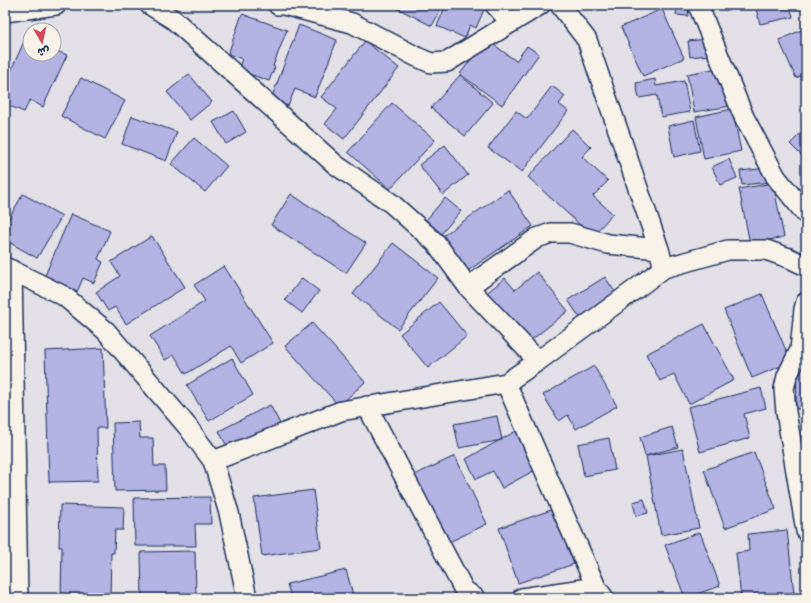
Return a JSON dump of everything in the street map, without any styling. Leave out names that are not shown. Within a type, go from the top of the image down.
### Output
[{"type":"street","points":[[5,12],[56,5]]},
{"type":"street","points":[[150,5],[174,20],[336,165],[391,203],[431,238],[468,287],[538,361]]},
{"type":"street","points":[[278,5],[352,23],[431,63],[447,62],[540,5]]},
{"type":"street","points":[[495,5],[511,23]]},
{"type":"street","points":[[560,5],[587,40],[659,249],[664,268]]},
{"type":"street","points":[[698,5],[744,117],[776,177],[806,214]]},
{"type":"street","points":[[468,287],[537,238],[551,233],[570,233],[608,244],[659,249]]},
{"type":"street","points":[[213,461],[341,411],[506,383],[664,268],[728,250],[766,250],[806,266]]},
{"type":"street","points":[[18,598],[11,510],[8,269],[64,296],[106,331],[186,426],[213,461],[229,514],[247,598]]},
{"type":"street","points":[[806,302],[800,350],[787,376],[784,389],[786,412],[806,531]]},
{"type":"street","points":[[506,383],[600,592],[522,598]]},
{"type":"street","points":[[367,406],[464,590],[475,598]]},
{"type":"building","points":[[399,5],[443,5],[432,26],[397,8]]},
{"type":"building","points":[[446,5],[486,5],[476,28],[470,25],[465,38],[437,26]]},
{"type":"building","points":[[504,5],[526,5],[518,15]]},
{"type":"building","points":[[677,5],[689,5],[688,16],[676,15]]},
{"type":"building","points":[[755,5],[790,5],[793,17],[760,24]]},
{"type":"building","points":[[662,9],[684,58],[643,76],[621,27]]},
{"type":"building","points":[[242,14],[287,30],[273,66],[275,67],[269,81],[238,70],[242,59],[228,54]]},
{"type":"building","points":[[299,25],[337,40],[315,97],[295,89],[288,106],[271,99]]},
{"type":"building","points":[[806,28],[806,74],[796,78],[779,40]]},
{"type":"building","points":[[486,39],[516,61],[527,46],[539,54],[502,105],[460,74]]},
{"type":"building","points":[[708,39],[710,55],[690,57],[688,41]]},
{"type":"building","points":[[365,41],[399,68],[344,139],[325,124],[337,109],[321,97]]},
{"type":"building","points":[[22,46],[22,62],[62,62],[62,53],[67,55],[43,107],[30,100],[24,112],[5,104],[5,84]]},
{"type":"building","points":[[723,67],[731,106],[694,112],[687,74]]},
{"type":"building","points":[[189,74],[212,102],[190,120],[167,92]]},
{"type":"building","points":[[460,75],[493,103],[465,136],[431,108]]},
{"type":"building","points":[[81,78],[125,101],[105,139],[61,116]]},
{"type":"building","points":[[655,79],[656,86],[684,81],[690,112],[661,117],[657,95],[639,98],[636,83]]},
{"type":"building","points":[[552,86],[565,96],[559,104],[568,111],[522,172],[488,148],[516,111],[527,119]]},
{"type":"building","points":[[392,103],[435,140],[390,189],[348,152]]},
{"type":"building","points":[[732,109],[741,151],[704,159],[696,117]]},
{"type":"building","points":[[234,111],[246,132],[226,144],[213,122]]},
{"type":"building","points":[[132,116],[177,132],[166,161],[122,144]]},
{"type":"building","points":[[694,120],[700,151],[674,157],[668,126]]},
{"type":"building","points":[[806,128],[806,160],[790,144]]},
{"type":"building","points":[[572,129],[591,147],[582,157],[608,181],[593,196],[613,214],[592,236],[528,177]]},
{"type":"building","points":[[194,138],[227,166],[205,192],[171,164]]},
{"type":"building","points":[[445,145],[468,175],[443,195],[419,165]]},
{"type":"building","points":[[729,159],[737,178],[720,185],[712,167]]},
{"type":"building","points":[[769,168],[771,182],[742,185],[740,171]]},
{"type":"building","points":[[5,179],[10,182],[5,194]]},
{"type":"building","points":[[773,183],[784,237],[750,244],[739,189]]},
{"type":"building","points":[[508,190],[533,226],[466,272],[441,237]]},
{"type":"building","points":[[23,194],[62,216],[37,258],[5,240],[5,225]]},
{"type":"building","points":[[291,194],[366,243],[346,273],[271,225]]},
{"type":"building","points":[[445,198],[461,211],[441,234],[426,220]]},
{"type":"building","points":[[71,214],[110,231],[98,259],[103,262],[94,283],[83,278],[77,292],[44,278]]},
{"type":"building","points":[[152,236],[185,287],[126,324],[115,307],[108,311],[96,292],[120,276],[111,262]]},
{"type":"building","points":[[393,243],[438,278],[398,329],[353,294]]},
{"type":"building","points":[[224,266],[273,343],[241,363],[231,346],[186,374],[174,355],[165,360],[150,336],[205,301],[194,285]]},
{"type":"building","points":[[537,272],[568,311],[525,345],[483,296],[505,278],[515,290]]},
{"type":"building","points":[[605,277],[619,298],[582,321],[568,300]]},
{"type":"building","points":[[302,278],[319,291],[302,313],[285,300]]},
{"type":"building","points":[[762,294],[791,362],[752,378],[724,310]]},
{"type":"building","points":[[439,302],[467,336],[428,368],[400,334]]},
{"type":"building","points":[[312,323],[365,382],[339,406],[285,346]]},
{"type":"building","points":[[704,324],[734,380],[689,404],[674,374],[660,381],[646,354]]},
{"type":"building","points":[[798,324],[806,324],[806,409],[796,409]]},
{"type":"building","points":[[103,348],[106,428],[97,428],[98,481],[49,482],[45,351]]},
{"type":"building","points":[[232,358],[253,395],[209,421],[187,385]]},
{"type":"building","points":[[594,366],[617,406],[576,429],[568,415],[559,421],[543,395]]},
{"type":"building","points":[[761,388],[766,408],[744,414],[750,438],[700,452],[688,407]]},
{"type":"building","points":[[270,405],[285,433],[234,460],[219,431]]},
{"type":"building","points":[[497,416],[502,440],[459,448],[454,424]]},
{"type":"building","points":[[139,422],[140,438],[153,438],[154,466],[165,466],[166,490],[115,491],[113,423]]},
{"type":"building","points":[[672,427],[678,447],[645,456],[640,437]]},
{"type":"building","points":[[518,430],[539,468],[502,488],[493,471],[476,479],[466,459]]},
{"type":"building","points":[[609,438],[615,470],[584,476],[578,444]]},
{"type":"building","points":[[683,449],[699,528],[661,535],[646,456]]},
{"type":"building","points":[[754,452],[776,509],[725,528],[704,470]]},
{"type":"building","points":[[455,456],[487,524],[445,544],[412,476]]},
{"type":"building","points":[[313,490],[321,548],[262,556],[254,498]]},
{"type":"building","points":[[210,497],[211,524],[195,524],[196,546],[135,546],[134,498]]},
{"type":"building","points":[[644,499],[648,513],[636,516],[633,502]]},
{"type":"building","points":[[60,505],[124,507],[123,530],[115,530],[114,553],[111,553],[110,598],[61,598],[62,547],[59,547]]},
{"type":"building","points":[[554,509],[574,564],[518,583],[499,528]]},
{"type":"building","points":[[787,530],[794,593],[741,598],[736,553],[749,551],[748,534]]},
{"type":"building","points":[[700,532],[720,586],[685,598],[665,545]]},
{"type":"building","points":[[195,551],[196,597],[142,597],[141,552]]},
{"type":"building","points":[[346,570],[354,598],[291,598],[287,584]]}]
